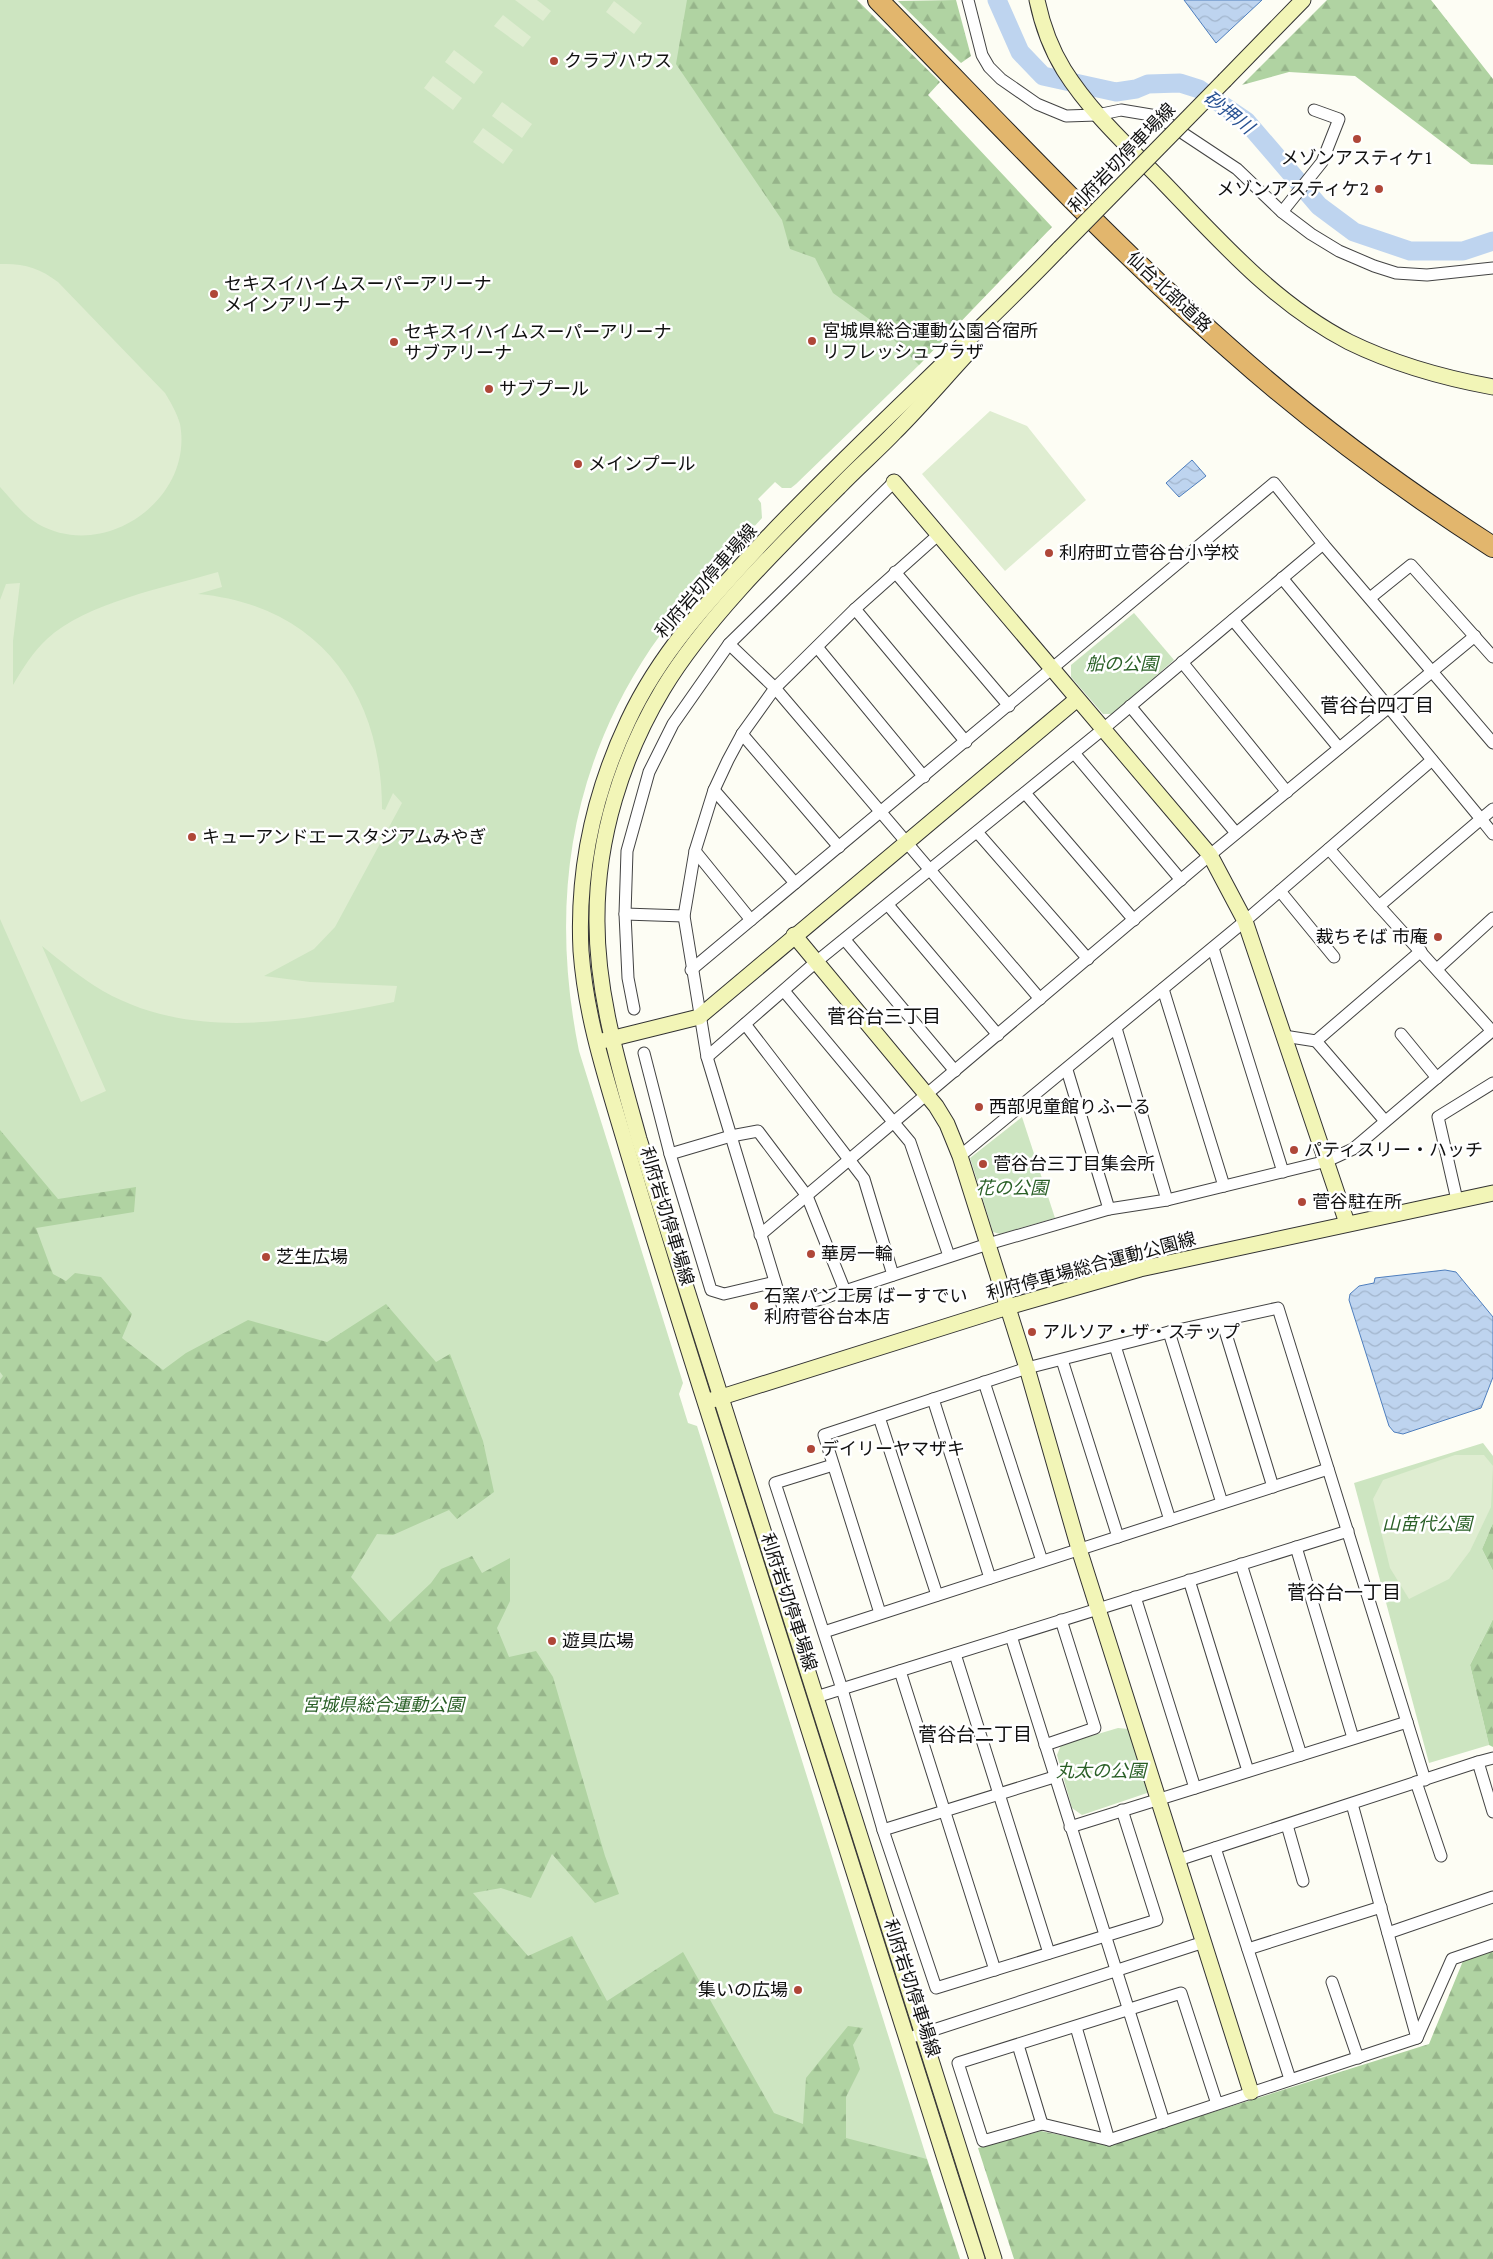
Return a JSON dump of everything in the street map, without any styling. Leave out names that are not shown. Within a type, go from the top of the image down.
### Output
[{"type":"highway","name":"仙台北部道路","points":[[878,0],[1034,160],[1148,273],[1230,350],[1296,406],[1371,464],[1493,547]]},
{"type":"main road","points":[[1037,0],[1048,40],[1064,70],[1093,110],[1262,283],[1300,312],[1349,342],[1398,363],[1457,381],[1493,387]]},
{"type":"main road","name":"利府岩切停車場線","points":[[994,2259],[915,2036],[705,1402],[649,1225],[596,1043],[584,981],[580,907],[593,816],[611,759],[630,716],[652,677],[682,633],[714,594],[844,458],[1010,300],[1304,0]]},
{"type":"main road","name":"利府岩切停車場線","points":[[977,2259],[915,2036],[816,1697],[639,1139],[611,1039],[602,986],[597,918],[600,863],[609,820],[624,773],[648,716],[674,673],[733,598],[838,488],[895,433],[986,332],[1010,300]]},
{"type":"main road","points":[[894,482],[1076,700],[1210,855],[1245,921],[1327,1161],[1346,1223]]},
{"type":"main road","points":[[596,1043],[699,1017],[794,935],[1076,700]]},
{"type":"main road","points":[[794,935],[928,1095],[947,1124],[960,1156],[1027,1368],[1079,1549],[1251,2092]]},
{"type":"main road","name":"利府停車場総合運動公園線","points":[[705,1402],[1008,1307],[1140,1269],[1346,1223],[1493,1193]]},
{"type":"street","points":[[968,0],[982,55],[989,67],[1001,79],[1037,104],[1066,116],[1093,110],[1121,110],[1157,116],[1237,170],[1282,212],[1339,251],[1396,273],[1427,275],[1493,268]]},
{"type":"street","points":[[1282,212],[1327,152],[1339,119],[1314,110]]},
{"type":"street","points":[[634,1009],[628,978],[625,914],[627,851],[649,772],[673,724],[729,644],[894,482]]},
{"type":"street","points":[[691,970],[1274,484],[1493,743]]},
{"type":"street","points":[[938,535],[855,608],[775,688],[742,734],[714,790],[695,852],[684,916],[706,1057],[784,1311],[949,1256],[1109,1209],[1167,1200],[1327,1161],[1353,1149],[1437,1078],[1492,1031],[1329,849]]},
{"type":"street","points":[[706,1057],[816,962],[1102,730],[1324,544]]},
{"type":"street","points":[[1370,598],[1411,565],[1493,657]]},
{"type":"street","points":[[895,572],[1009,706]]},
{"type":"street","points":[[1282,578],[1493,834]]},
{"type":"street","points":[[855,608],[966,742]]},
{"type":"street","points":[[1233,620],[1340,748]]},
{"type":"street","points":[[760,1235],[1210,855],[1475,636]]},
{"type":"street","points":[[729,644],[775,688],[1040,999]]},
{"type":"street","points":[[817,647],[924,777]]},
{"type":"street","points":[[1182,662],[1287,792]]},
{"type":"street","points":[[1130,706],[1236,834]]},
{"type":"street","points":[[742,734],[839,847]]},
{"type":"street","points":[[1074,753],[1181,880]]},
{"type":"street","points":[[960,1156],[1067,1070],[1213,948],[1432,760]]},
{"type":"street","points":[[714,790],[795,884]]},
{"type":"street","points":[[1025,792],[1134,920]]},
{"type":"street","points":[[1379,906],[1493,808]]},
{"type":"street","points":[[978,832],[1088,959]]},
{"type":"street","points":[[695,852],[751,920]]},
{"type":"street","points":[[1280,891],[1334,957]]},
{"type":"street","points":[[888,905],[998,1035]]},
{"type":"street","points":[[625,914],[684,916]]},
{"type":"street","points":[[1437,969],[1493,918]]},
{"type":"street","points":[[845,940],[955,1072]]},
{"type":"street","points":[[1213,948],[1282,1172]]},
{"type":"street","points":[[1316,1041],[1421,951]]},
{"type":"street","points":[[1163,989],[1224,1186]]},
{"type":"street","points":[[784,991],[896,1122],[910,1142],[949,1256]]},
{"type":"street","points":[[745,1024],[864,1179],[893,1275]]},
{"type":"street","points":[[1116,1028],[1167,1200]]},
{"type":"street","points":[[1401,1034],[1437,1078]]},
{"type":"street","points":[[1284,1036],[1316,1041],[1385,1121]]},
{"type":"street","points":[[644,1052],[670,1154],[711,1290],[724,1294],[775,1282]]},
{"type":"street","points":[[1067,1070],[1109,1209]]},
{"type":"street","points":[[1457,1200],[1438,1117],[1493,1083]]},
{"type":"street","points":[[670,1154],[731,1136],[758,1131],[807,1196],[845,1291]]},
{"type":"street","points":[[880,1613],[824,1435],[1027,1368],[1169,1332],[1278,1308],[1407,1722],[1420,1781],[1441,1856]]},
{"type":"street","points":[[1222,1321],[1273,1487]]},
{"type":"street","points":[[1169,1332],[1222,1503]]},
{"type":"street","points":[[1115,1346],[1170,1520]]},
{"type":"street","points":[[1062,1360],[1118,1536]]},
{"type":"street","points":[[984,1382],[1042,1561]]},
{"type":"street","points":[[932,1399],[990,1578]]},
{"type":"street","points":[[879,1417],[937,1595]]},
{"type":"street","points":[[833,1465],[776,1483],[842,1689],[883,1830],[936,1988],[1156,1920],[1122,1810]]},
{"type":"street","points":[[824,1632],[1328,1469]]},
{"type":"street","points":[[816,1697],[1348,1531]]},
{"type":"street","points":[[1296,1547],[1353,1738]]},
{"type":"street","points":[[1240,1564],[1301,1755]]},
{"type":"street","points":[[1189,1580],[1248,1771]]},
{"type":"street","points":[[1135,1597],[1195,1788]]},
{"type":"street","points":[[1044,1745],[1095,1728],[1061,1620]]},
{"type":"street","points":[[1011,1636],[1115,1972],[1164,2122]]},
{"type":"street","points":[[955,1654],[1049,1953]]},
{"type":"street","points":[[900,1671],[995,1970]]},
{"type":"street","points":[[1070,1827],[1407,1722]]},
{"type":"street","points":[[1178,1860],[1493,1758]]},
{"type":"street","points":[[1478,1762],[1493,1812]]},
{"type":"street","points":[[883,1830],[1054,1777]]},
{"type":"street","points":[[1352,1804],[1417,2038]]},
{"type":"street","points":[[1287,1825],[1302,1881]]},
{"type":"street","points":[[1215,1848],[1290,2079]]},
{"type":"street","points":[[1388,1933],[1493,1897]]},
{"type":"street","points":[[1248,1949],[1381,1907]]},
{"type":"street","points":[[915,2036],[1204,1942]]},
{"type":"street","points":[[1217,2104],[1180,1993],[958,2064],[982,2141],[1042,2124],[1109,2140],[1417,2038],[1452,1959],[1493,1945]]},
{"type":"street","points":[[1332,1982],[1358,2058]]},
{"type":"street","points":[[1076,2026],[1109,2140]]},
{"type":"street","points":[[1018,2045],[1042,2124]]},
{"type":"green space","name":"宮城県総合運動公園","points":[[0,0],[724,0],[983,298],[919,365],[796,484],[791,488],[782,488],[775,482],[758,499],[761,503],[762,518],[690,597],[651,648],[623,695],[601,743],[584,792],[573,842],[567,893],[566,945],[570,997],[579,1051],[683,1383],[679,1394],[688,1423],[697,1426],[927,2159],[224,2104],[0,1849]]},
{"type":"green space","points":[[515,0],[537,0],[551,11],[543,21]]},
{"type":"green space","points":[[687,0],[857,0],[940,82],[928,95],[1052,227],[919,365],[883,329],[833,293],[815,258],[790,249],[782,220],[676,64]]},
{"type":"green space","points":[[956,0],[971,56],[961,63],[898,1]]},
{"type":"green space","points":[[1327,0],[1431,0],[1493,79],[1493,165],[1471,164],[1355,76],[1289,72],[1242,85]]},
{"type":"green space","points":[[614,1],[642,23],[634,34],[606,12]]},
{"type":"green space","points":[[503,15],[531,37],[523,47],[494,26]]},
{"type":"green space","points":[[454,50],[483,72],[474,84],[445,62]]},
{"type":"green space","points":[[433,76],[462,98],[453,110],[424,88]]},
{"type":"green space","points":[[502,102],[532,124],[522,138],[492,116]]},
{"type":"green space","points":[[483,128],[513,150],[503,164],[473,142]]},
{"type":"green space","points":[[0,264],[16,264],[31,267],[45,273],[58,282],[165,393],[176,412],[180,424],[181,451],[173,477],[159,499],[139,516],[116,529],[90,535],[64,534],[38,524],[27,516],[0,487]]},
{"type":"green space","points":[[990,411],[1027,426],[1086,500],[1005,571],[922,474]]},
{"type":"green space","name":"キューアンドエースタジアムみやぎ","points":[[218,572],[222,587],[198,594],[241,602],[278,616],[309,636],[335,662],[356,693],[370,728],[379,767],[382,809],[385,810],[393,793],[402,803],[335,927],[314,949],[264,976],[310,982],[397,986],[394,1002],[321,1015],[247,1023],[210,1022],[173,1017],[137,1007],[103,991],[42,946],[106,1091],[81,1102],[0,919],[0,600],[6,584],[20,583],[13,641],[13,685],[28,660],[47,639],[63,626],[104,606],[152,590]]},
{"type":"green space","name":"船の公園","points":[[1134,613],[1174,660],[1113,714],[1103,714],[1071,677],[1071,665]]},
{"type":"green space","name":"花の公園","points":[[1022,1117],[1055,1218],[1000,1234],[993,1232],[970,1158]]},
{"type":"green space","points":[[0,1130],[58,1199],[136,1187],[134,1212],[36,1228],[53,1274],[66,1281],[75,1273],[101,1277],[132,1314],[122,1338],[163,1370],[186,1353],[248,1320],[327,1342],[386,1304],[436,1362],[450,1354],[483,1441],[494,1492],[457,1519],[449,1510],[393,1535],[377,1534],[351,1577],[390,1622],[431,1583],[441,1569],[472,1556],[482,1573],[510,1558],[510,1601],[497,1628],[509,1657],[536,1651],[553,1677],[605,1856],[619,1894],[595,1903],[552,1854],[531,1898],[501,1888],[473,1893],[528,1956],[572,1936],[607,2001],[683,1952],[774,2113],[803,2124],[806,2078],[848,2026],[863,2028],[853,2045],[860,2069],[846,2097],[846,2138],[927,2159],[960,2259],[0,2259],[0,1380],[3,1376],[0,1372]]},
{"type":"green space","name":"山苗代公園","points":[[1483,1443],[1493,1456],[1493,1523],[1482,1549],[1493,1571],[1493,1619],[1470,1665],[1489,1745],[1429,1763],[1354,1483]]},
{"type":"green space","points":[[1455,1455],[1484,1455],[1493,1466],[1491,1507],[1470,1551],[1449,1579],[1409,1599],[1390,1568],[1373,1499],[1383,1480]]},
{"type":"green space","points":[[1493,1523],[1493,1571],[1482,1549]]},
{"type":"green space","points":[[1493,1619],[1493,1747],[1489,1745],[1470,1665]]},
{"type":"green space","name":"丸太の公園","points":[[1118,1728],[1129,1729],[1149,1785],[1147,1793],[1082,1815],[1072,1808],[1057,1755],[1061,1745]]},
{"type":"green space","points":[[1493,1950],[1493,2259],[1014,2259],[978,2148],[1041,2131],[1108,2145],[1429,2044],[1463,1961]]},
{"type":"water","points":[[1184,0],[1262,0],[1216,43]]},
{"type":"water","points":[[1192,460],[1206,476],[1179,497],[1166,483]]},
{"type":"water","points":[[1445,1270],[1456,1272],[1493,1317],[1493,1377],[1481,1408],[1403,1434],[1394,1432],[1389,1426],[1349,1300],[1350,1294],[1359,1286],[1374,1283],[1375,1278]]},
{"type":"waterway","name":"砂押川","points":[[997,0],[1020,52],[1043,76],[1116,92],[1136,89],[1148,84],[1180,83],[1199,89],[1246,121],[1319,206],[1354,232],[1410,251],[1463,251],[1493,241]]},
{"type":"place","name":"クラブハウス","points":[[554,61]]},
{"type":"place","name":"メゾンアスティケ1","points":[[1357,139]]},
{"type":"place","name":"メゾンアスティケ2","points":[[1379,189]]},
{"type":"place","name":"セキスイハイムスーパーアリーナ メインアリーナ","points":[[214,294]]},
{"type":"place","name":"宮城県総合運動公園合宿所 リフレッシュプラザ","points":[[812,341]]},
{"type":"place","name":"セキスイハイムスーパーアリーナ サブアリーナ","points":[[394,342]]},
{"type":"place","name":"サブプール","points":[[489,389]]},
{"type":"place","name":"メインプール","points":[[578,464]]},
{"type":"place","name":"利府町立菅谷台小学校","points":[[1049,553]]},
{"type":"place","name":"キューアンドエースタジアムみやぎ","points":[[192,837]]},
{"type":"place","name":"裁ちそば 市庵","points":[[1438,937]]},
{"type":"place","name":"西部児童館りふーる","points":[[979,1107]]},
{"type":"place","name":"パティスリー・ハッチ","points":[[1294,1150]]},
{"type":"place","name":"菅谷台三丁目集会所","points":[[983,1164]]},
{"type":"place","name":"菅谷駐在所","points":[[1302,1202]]},
{"type":"place","name":"華房一輪","points":[[811,1254]]},
{"type":"place","name":"芝生広場","points":[[266,1257]]},
{"type":"place","name":"石窯パン工房 ばーすでい 利府菅谷台本店","points":[[754,1306]]},
{"type":"place","name":"アルソア・ザ・ステップ","points":[[1032,1332]]},
{"type":"place","name":"デイリーヤマザキ","points":[[811,1449]]},
{"type":"place","name":"遊具広場","points":[[552,1641]]},
{"type":"place","name":"集いの広場","points":[[798,1990]]},
{"type":"district","name":"菅谷台四丁目","points":[[1377,705]]},
{"type":"district","name":"菅谷台三丁目","points":[[884,1016]]},
{"type":"district","name":"菅谷台一丁目","points":[[1344,1592]]},
{"type":"district","name":"菅谷台二丁目","points":[[975,1734]]}]
